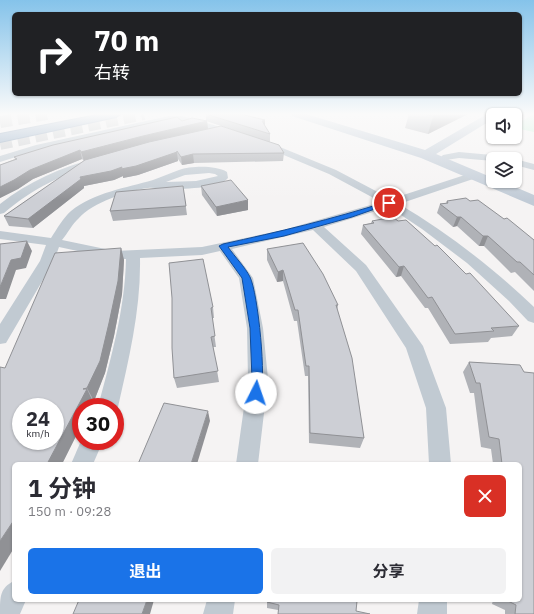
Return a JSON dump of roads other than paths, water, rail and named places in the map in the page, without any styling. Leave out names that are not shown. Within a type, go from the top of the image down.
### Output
[{"type":"street","points":[[0,159],[60,143]]},
{"type":"street","points":[[262,143],[354,182],[424,224],[514,296],[534,317]]},
{"type":"street","points":[[394,143],[446,157],[486,171]]},
{"type":"street","points":[[399,143],[429,153],[534,201]]},
{"type":"street","points":[[429,153],[446,143]]},
{"type":"street","points":[[446,157],[459,154],[486,157]]},
{"type":"street","points":[[0,210],[38,182],[64,171],[105,158]]},
{"type":"street","points":[[522,164],[534,167]]},
{"type":"street","points":[[0,338],[47,262],[54,242],[75,214],[97,200],[117,192],[183,172],[218,171],[223,174],[223,178],[201,184],[147,184]]},
{"type":"street","points":[[0,236],[54,242],[115,255],[202,250],[315,225],[476,175]]},
{"type":"street","points":[[522,187],[534,192]]},
{"type":"street","points":[[315,225],[361,268],[414,346],[436,408],[440,462]]},
{"type":"street","points":[[223,246],[246,278],[255,328],[258,379],[247,462]]},
{"type":"street","points":[[110,398],[125,337],[133,277],[134,254]]},
{"type":"street","points":[[83,462],[88,450]]},
{"type":"street","points":[[4,614],[12,599]]},
{"type":"street","points":[[218,614],[221,602]]},
{"type":"street","points":[[432,614],[433,602]]},
{"type":"tunnel","points":[[0,144],[6,143]]}]
